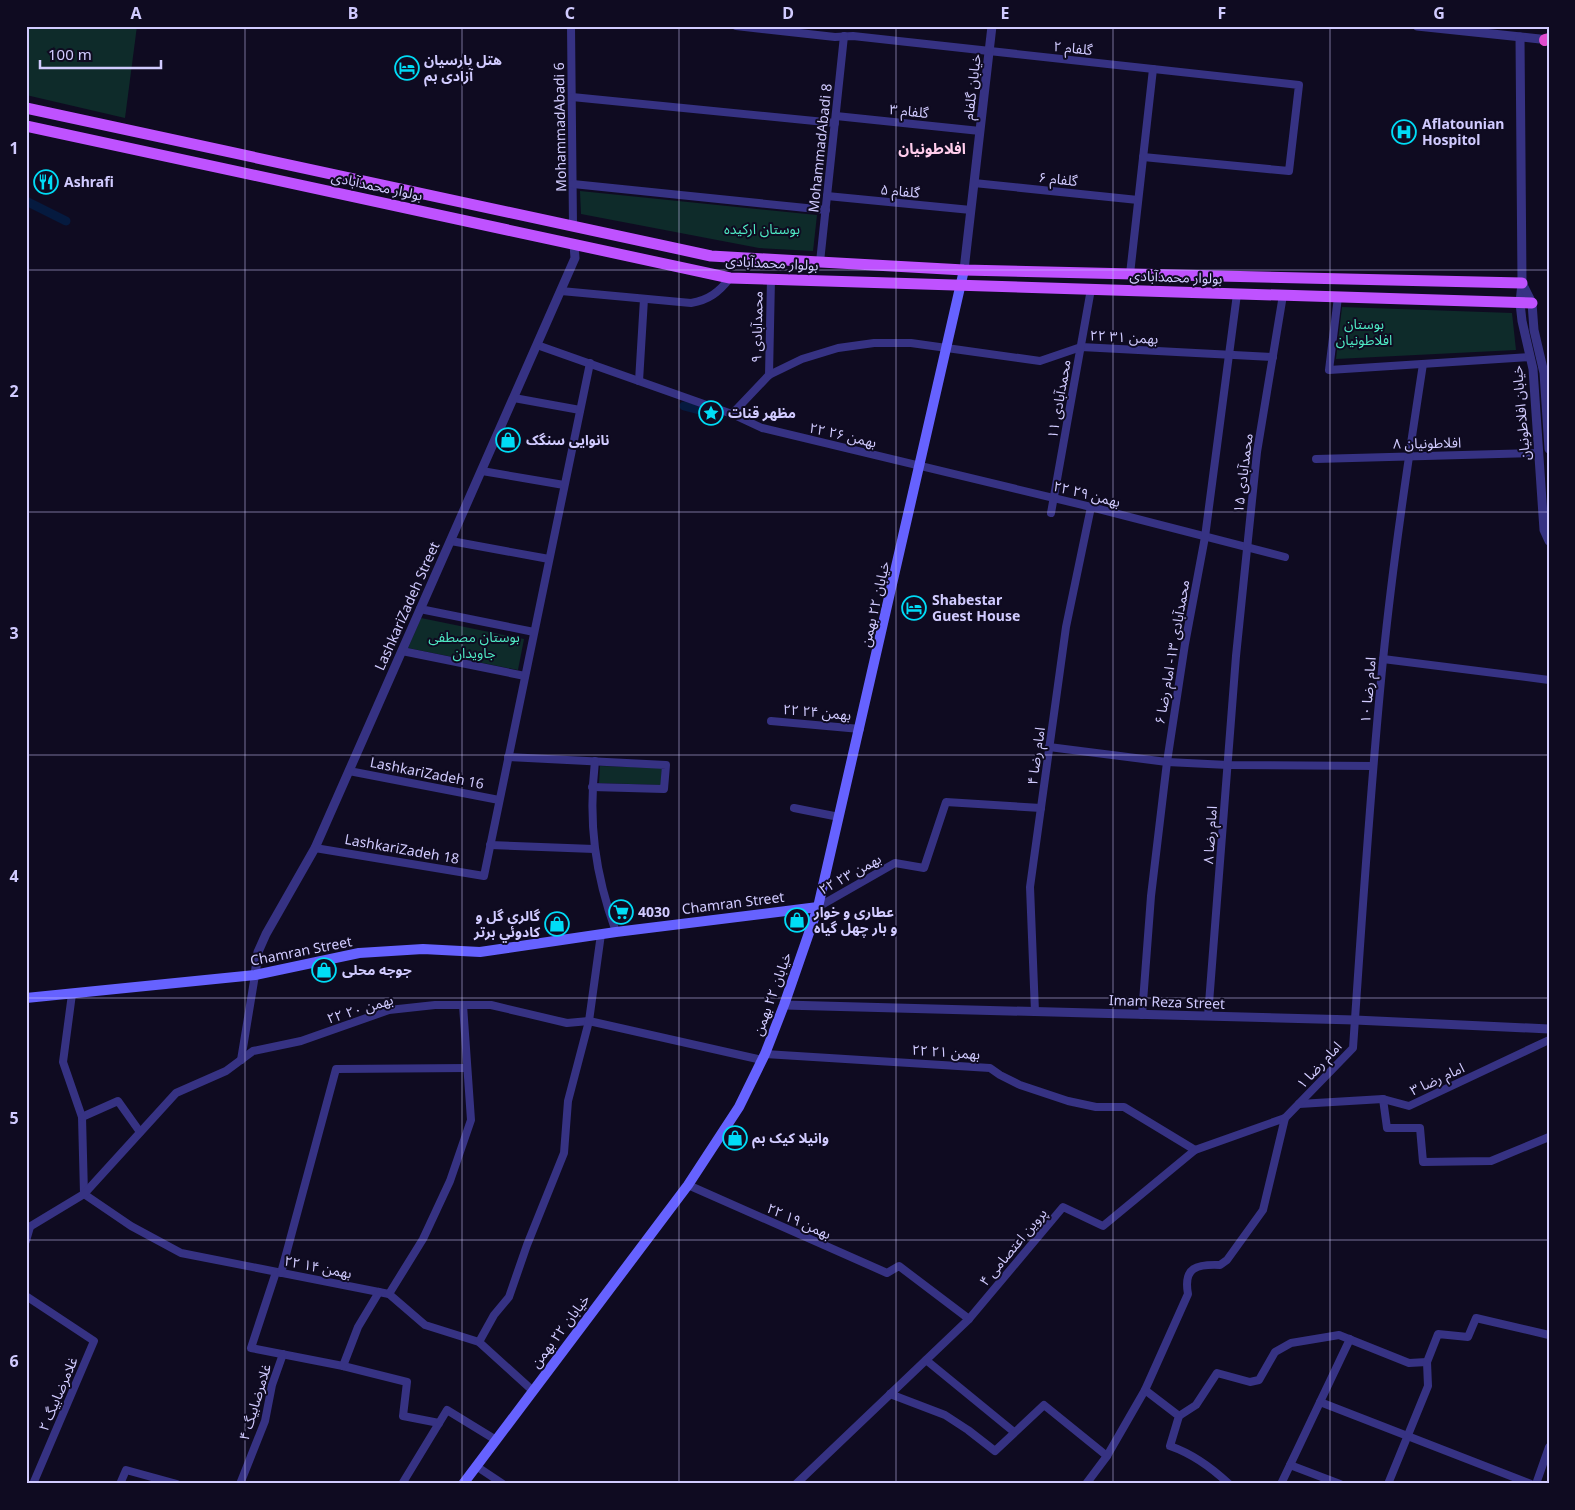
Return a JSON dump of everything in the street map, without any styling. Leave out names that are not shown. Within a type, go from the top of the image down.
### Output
[{"type":"main road","name":"بولوار محمدآبادی","points":[[26,108],[711,256],[964,270],[1522,283]]},
{"type":"main road","name":"بولوار محمدآبادی","points":[[26,126],[730,278],[1526,303]]},
{"type":"main road","points":[[573,226],[574,244]]},
{"type":"main road","name":"خیابان ۲۲ بهمن","points":[[463,1484],[688,1185],[739,1108],[763,1057],[784,1005],[818,906],[964,270]]},
{"type":"main road","points":[[1366,298],[1367,279]]},
{"type":"main road","name":"Chamran Street","points":[[26,998],[255,975],[359,953],[423,949],[480,952],[601,934],[818,906]]},
{"type":"street","name":"MohammadAbadi 6","points":[[571,26],[573,226]]},
{"type":"street","name":"گلفام ۲","points":[[736,26],[853,36],[1299,85],[1289,171],[1143,157]]},
{"type":"street","name":"خیابان گلفام","points":[[964,270],[992,26]]},
{"type":"street","points":[[1417,26],[1548,40]]},
{"type":"street","name":"MohammadAbadi 8","points":[[820,262],[844,36]]},
{"type":"street","name":"خیابان افلاطونیان","points":[[1520,37],[1522,283],[1544,373],[1549,450]]},
{"type":"street","points":[[1130,274],[1153,69]]},
{"type":"street","name":"گلفام ۳","points":[[572,98],[980,131]]},
{"type":"street","name":"گلفام ۶","points":[[974,183],[1138,200]]},
{"type":"street","points":[[573,184],[826,210]]},
{"type":"street","name":"گلفام ۵","points":[[827,196],[971,210]]},
{"type":"street","name":"LashkariZadeh Street","points":[[255,975],[258,952],[266,934],[315,848],[537,346],[575,258],[574,244]]},
{"type":"street","points":[[561,291],[691,303],[702,301],[721,290],[730,278]]},
{"type":"street","name":"محمدآبادی ۹","points":[[769,375],[771,279]]},
{"type":"street","name":"محمدآبادی ۱۱","points":[[1051,513],[1091,289]]},
{"type":"street","name":"محمدآبادی ۱۳- امام رضا ۶","points":[[1142,1015],[1151,896],[1167,762],[1185,644],[1205,537],[1237,294]]},
{"type":"street","name":"محمدآبادی ۱۵","points":[[1236,656],[1257,452],[1284,295]]},
{"type":"street","points":[[1338,297],[1329,370],[1530,357]]},
{"type":"street","points":[[639,381],[644,299]]},
{"type":"street","name":"خیابان افلاطونیان","points":[[1526,303],[1522,322],[1533,369],[1544,530],[1549,541]]},
{"type":"street","name":"۲۲ بهمن ۳۱","points":[[769,375],[802,359],[838,348],[865,344],[911,343],[1040,361],[1081,347],[1273,357]]},
{"type":"street","name":"۲۲ بهمن ۲۶","points":[[537,346],[732,414],[762,428],[920,466]]},
{"type":"street","points":[[590,363],[490,845],[594,849]]},
{"type":"street","name":"امام رضا ۱۰","points":[[1355,1020],[1362,895],[1383,659],[1409,456],[1423,364]]},
{"type":"street","points":[[732,414],[769,375]]},
{"type":"street","points":[[514,398],[580,410]]},
{"type":"street","name":"افلاطونیان ۸","points":[[1316,459],[1538,453]]},
{"type":"street","name":"۲۲ بهمن ۲۹","points":[[920,466],[1091,507],[1285,557]]},
{"type":"street","points":[[482,470],[564,485]]},
{"type":"street","name":"امام رضا ۴","points":[[1035,1012],[1030,886],[1066,627],[1091,507]]},
{"type":"street","points":[[450,541],[549,559]]},
{"type":"street","points":[[420,609],[534,632]]},
{"type":"street","points":[[402,651],[525,676]]},
{"type":"street","name":"امام رضا ۸","points":[[1208,1016],[1236,656]]},
{"type":"street","points":[[1383,659],[1549,680]]},
{"type":"street","name":"۲۲ بهمن ۲۴","points":[[771,721],[860,729]]},
{"type":"street","points":[[1050,747],[1167,762],[1228,765],[1373,766]]},
{"type":"street","points":[[508,757],[666,765],[664,790],[592,787]]},
{"type":"street","points":[[596,761],[592,787],[594,849],[604,896],[616,932]]},
{"type":"street","name":"LashkariZadeh 16","points":[[349,771],[499,800]]},
{"type":"street","name":"۲۲ بهمن ۲۳","points":[[818,906],[895,864],[924,868],[946,802],[1041,808]]},
{"type":"street","points":[[794,808],[839,817]]},
{"type":"street","name":"LashkariZadeh 18","points":[[315,848],[484,876],[490,845]]},
{"type":"street","points":[[479,1342],[494,1315],[509,1297],[527,1245],[564,1153],[568,1101],[588,1021],[601,934]]},
{"type":"street","points":[[241,1060],[255,975]]},
{"type":"street","points":[[72,994],[63,1062],[82,1117],[84,1194]]},
{"type":"street","points":[[389,1294],[423,1239],[450,1181],[471,1120],[463,1005]]},
{"type":"street","name":"۲۲ بهمن ۲۰","points":[[28,1228],[84,1194],[176,1093],[226,1071],[253,1051],[301,1040],[389,1010],[435,1006],[491,1005],[567,1023],[588,1021],[763,1057]]},
{"type":"street","name":"Imam Reza Street","points":[[784,1005],[1355,1020],[1549,1029]]},
{"type":"street","name":"امام رضا ۱","points":[[1285,1118],[1353,1048],[1355,1020]]},
{"type":"street","name":"امام رضا ۳","points":[[1299,1104],[1383,1099],[1409,1106],[1549,1040]]},
{"type":"street","name":"۲۲ بهمن ۲۱","points":[[763,1057],[990,1068],[1020,1085],[1059,1098],[1096,1107],[1124,1107],[1195,1150]]},
{"type":"street","points":[[439,1423],[403,1416],[407,1382],[343,1366],[251,1348],[279,1272],[336,1069],[467,1068]]},
{"type":"street","points":[[1383,1099],[1387,1128],[1420,1128],[1423,1162],[1491,1161],[1549,1137]]},
{"type":"street","points":[[82,1117],[118,1101],[140,1132]]},
{"type":"street","points":[[1086,1484],[1107,1456],[1145,1390],[1188,1294],[1186,1284],[1189,1274],[1196,1267],[1204,1264],[1220,1265],[1227,1260],[1263,1210],[1285,1118]]},
{"type":"street","name":"پروین اعتصامی ۴","points":[[796,1484],[969,1319],[1063,1207],[1103,1226],[1195,1150],[1285,1118]]},
{"type":"street","name":"۲۲ بهمن ۱۹","points":[[688,1185],[887,1274],[899,1266],[969,1319]]},
{"type":"street","name":"۲۲ بهمن ۱۴","points":[[84,1194],[132,1226],[182,1253],[389,1294],[425,1325],[479,1342],[532,1390]]},
{"type":"street","points":[[26,1241],[28,1228]]},
{"type":"street","points":[[343,1366],[358,1328],[379,1292]]},
{"type":"street","name":"غلامرضابیگ ۲","points":[[26,1296],[94,1341],[33,1484]]},
{"type":"street","points":[[1388,1484],[1428,1386],[1427,1362],[1438,1334],[1468,1337],[1476,1318],[1549,1335]]},
{"type":"street","points":[[1229,1484],[1209,1466],[1183,1450],[1170,1446],[1179,1416],[1196,1405],[1217,1373],[1250,1382],[1259,1380],[1275,1352],[1291,1343],[1339,1335],[1410,1363],[1427,1362]]},
{"type":"street","points":[[1280,1484],[1350,1339]]},
{"type":"street","name":"غلامرضابیگ ۴","points":[[240,1484],[266,1421],[272,1385],[283,1354]]},
{"type":"street","points":[[926,1360],[1014,1432]]},
{"type":"street","points":[[1145,1390],[1179,1416]]},
{"type":"street","points":[[890,1394],[945,1415],[995,1451],[1044,1405],[1107,1456]]},
{"type":"street","points":[[1320,1402],[1531,1484]]},
{"type":"street","points":[[402,1484],[447,1410],[496,1440]]},
{"type":"street","points":[[1536,1484],[1549,1447]]},
{"type":"street","points":[[1290,1465],[1340,1484]]},
{"type":"street","points":[[476,1466],[503,1484]]},
{"type":"street","points":[[120,1484],[126,1470],[177,1484]]},
{"type":"green space","points":[[26,26],[137,26],[125,118],[26,95]]},
{"type":"green space","name":"بوستان ارکیده","points":[[580,191],[817,215],[813,251],[759,248],[581,214]]},
{"type":"green space","name":"بوستان افلاطونیان","points":[[1342,307],[1512,313],[1516,350],[1336,359]]},
{"type":"green space","name":"بوستان مصطفی جاویدان","points":[[421,618],[524,639],[518,670],[408,648]]},
{"type":"green space","points":[[600,766],[662,768],[661,785],[599,783]]},
{"type":"waterway","points":[[26,201],[66,221]]},
{"type":"waterway","points":[[684,406],[711,413]]},
{"type":"place","name":"هتل پارسیان آزادی بم","points":[[407,68]]},
{"type":"place","name":"Aflatounian Hospitol","points":[[1404,132]]},
{"type":"place","name":"Ashrafi","points":[[46,182]]},
{"type":"place","name":"مظهر قنات","points":[[711,413]]},
{"type":"place","name":"نانوایی سنگک","points":[[508,440]]},
{"type":"place","name":"Shabestar Guest House","points":[[914,608]]},
{"type":"place","name":"4030","points":[[621,912]]},
{"type":"place","name":"عطاری و خوار و بار چهل گیاه","points":[[797,920]]},
{"type":"place","name":"گالري گل و كادوئي برتر","points":[[557,924]]},
{"type":"place","name":"جوجه محلی","points":[[324,970]]},
{"type":"place","name":"وانیلا کیک بم","points":[[735,1138]]},
{"type":"district","name":"افلاطونیان","points":[[932,149]]}]
